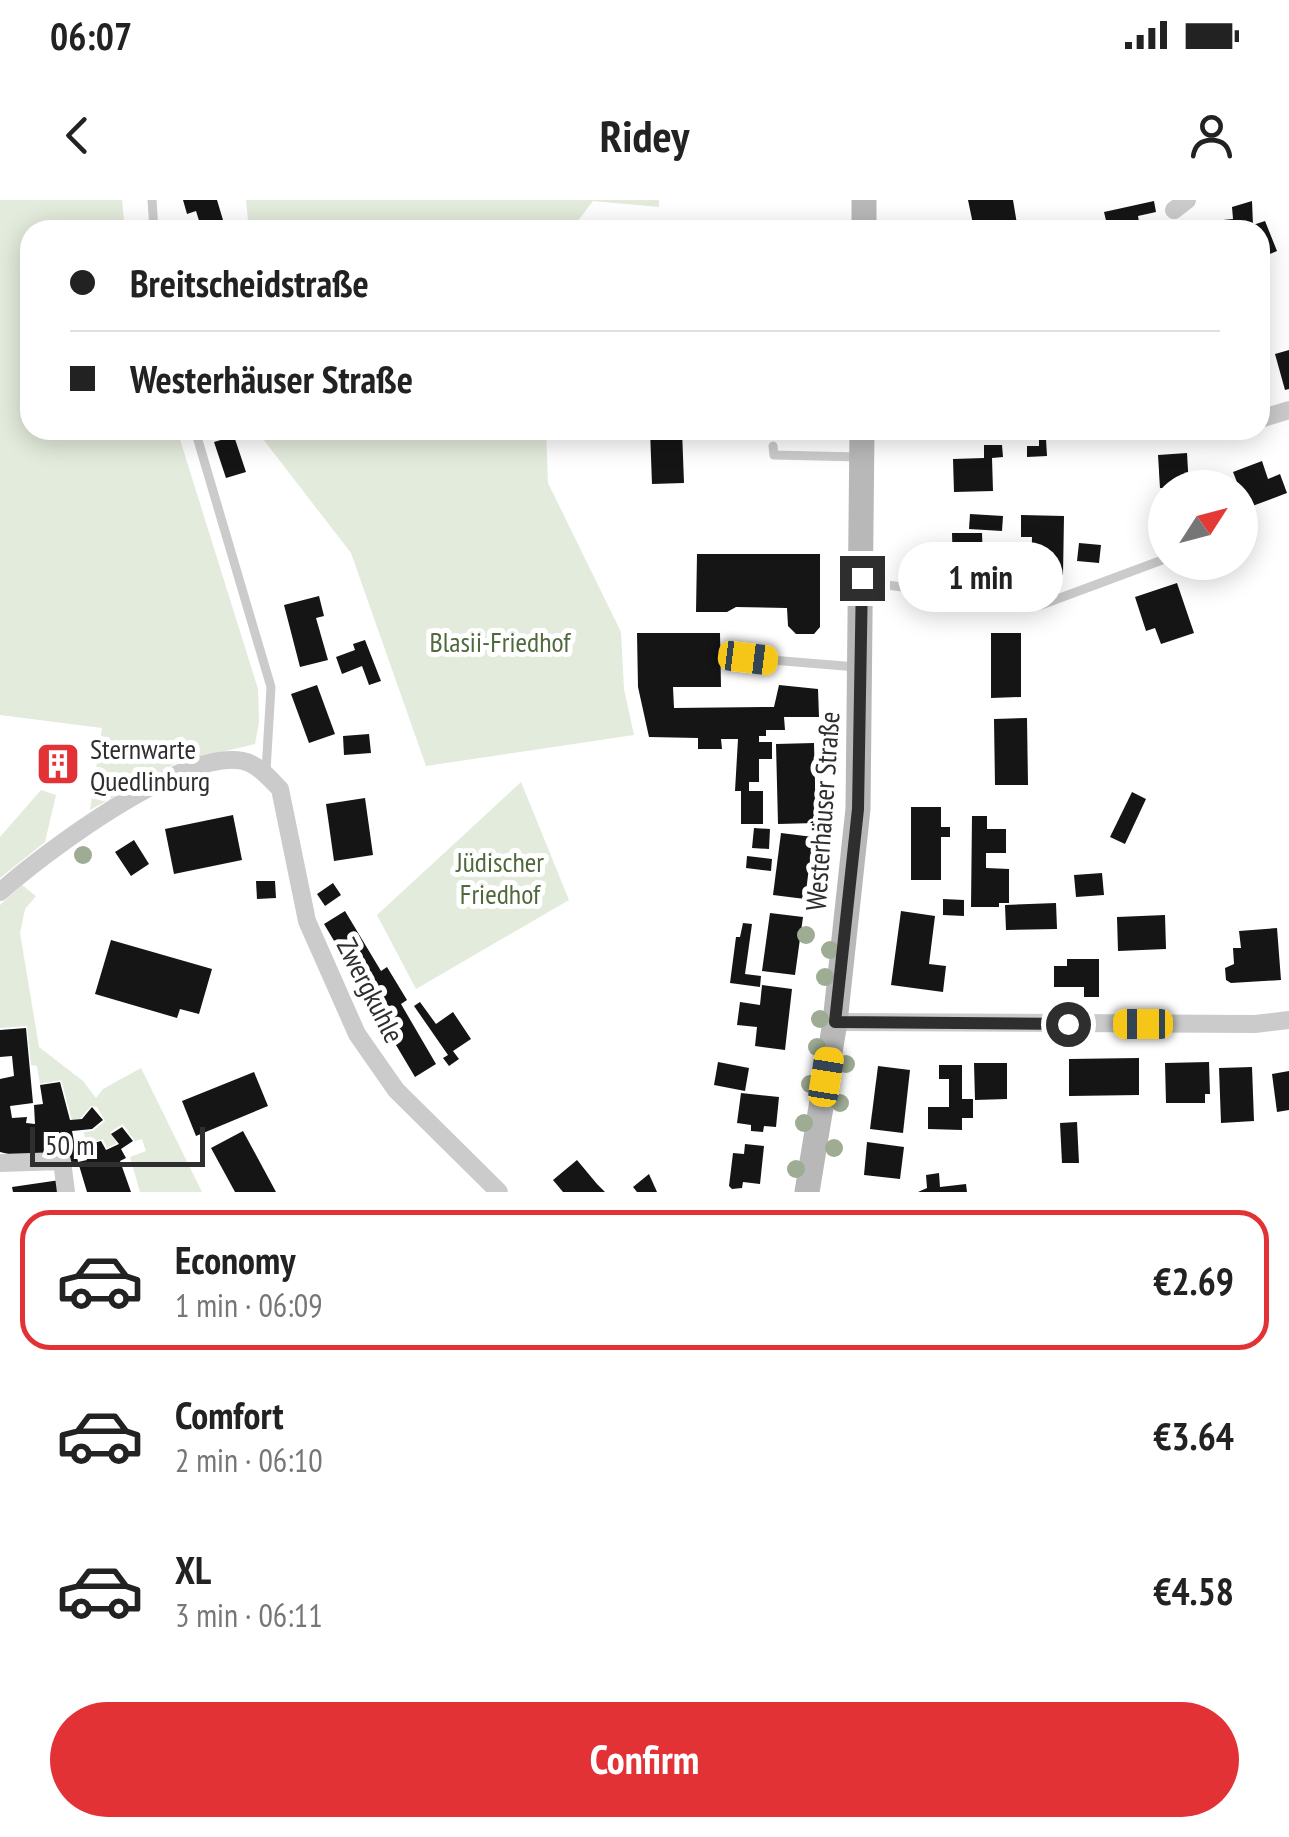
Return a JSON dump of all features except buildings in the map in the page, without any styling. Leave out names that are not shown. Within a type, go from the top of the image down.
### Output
[{"type":"main road","name":"Westerhäuser Straße","points":[[807,1192],[835,1022],[858,809],[862,440]]},
{"type":"street","points":[[0,892],[50,851],[112,810],[182,772],[214,762],[244,761],[266,774]]},
{"type":"street","name":"Zwergkuhle","points":[[266,774],[280,790],[307,921],[357,1034],[396,1090],[499,1192]]},
{"type":"street","points":[[835,1022],[1255,1024],[1289,1020]]},
{"type":"street","points":[[0,1163],[62,1162],[66,1192]]},
{"type":"lane","name":"Zwergkuhle","points":[[198,440],[271,688],[266,774]]},
{"type":"lane","points":[[773,446],[774,455],[862,457]]},
{"type":"lane","points":[[862,578],[879,584],[1040,605],[1148,565]]},
{"type":"lane","points":[[748,658],[860,667]]},
{"type":"green space","points":[[0,200],[122,200],[124,220],[20,220],[20,440],[180,440],[258,689],[255,744],[176,763],[90,810],[102,728],[0,715]]},
{"type":"green space","points":[[246,200],[659,200],[659,207],[593,201],[579,220],[248,220]]},
{"type":"green space","name":"Blasii-Friedhof","points":[[264,440],[546,440],[548,483],[621,632],[624,689],[634,735],[426,766],[351,553]]},
{"type":"green space","name":"Jüdischer Friedhof","points":[[521,782],[569,900],[416,989],[377,915]]},
{"type":"green space","points":[[41,790],[56,795],[45,842],[0,878],[0,837]]},
{"type":"green space","points":[[22,885],[36,896],[25,909],[20,933],[39,1047],[83,1081],[96,1098],[103,1089],[141,1068],[202,1192],[140,1192],[130,1157],[146,1151],[142,1139],[135,1141],[123,1124],[110,1132],[117,1143],[107,1148],[103,1139],[86,1144],[84,1132],[93,1131],[105,1121],[97,1107],[91,1106],[80,1119],[72,1120],[61,1080],[40,1084],[37,1066],[31,1065],[27,1026],[0,1028],[0,905]]},
{"type":"place","name":"Sternwarte Quedlinburg","points":[[58,764]]},
{"type":"route","points":[[862,578],[858,809],[835,1022],[1068,1024]]}]
